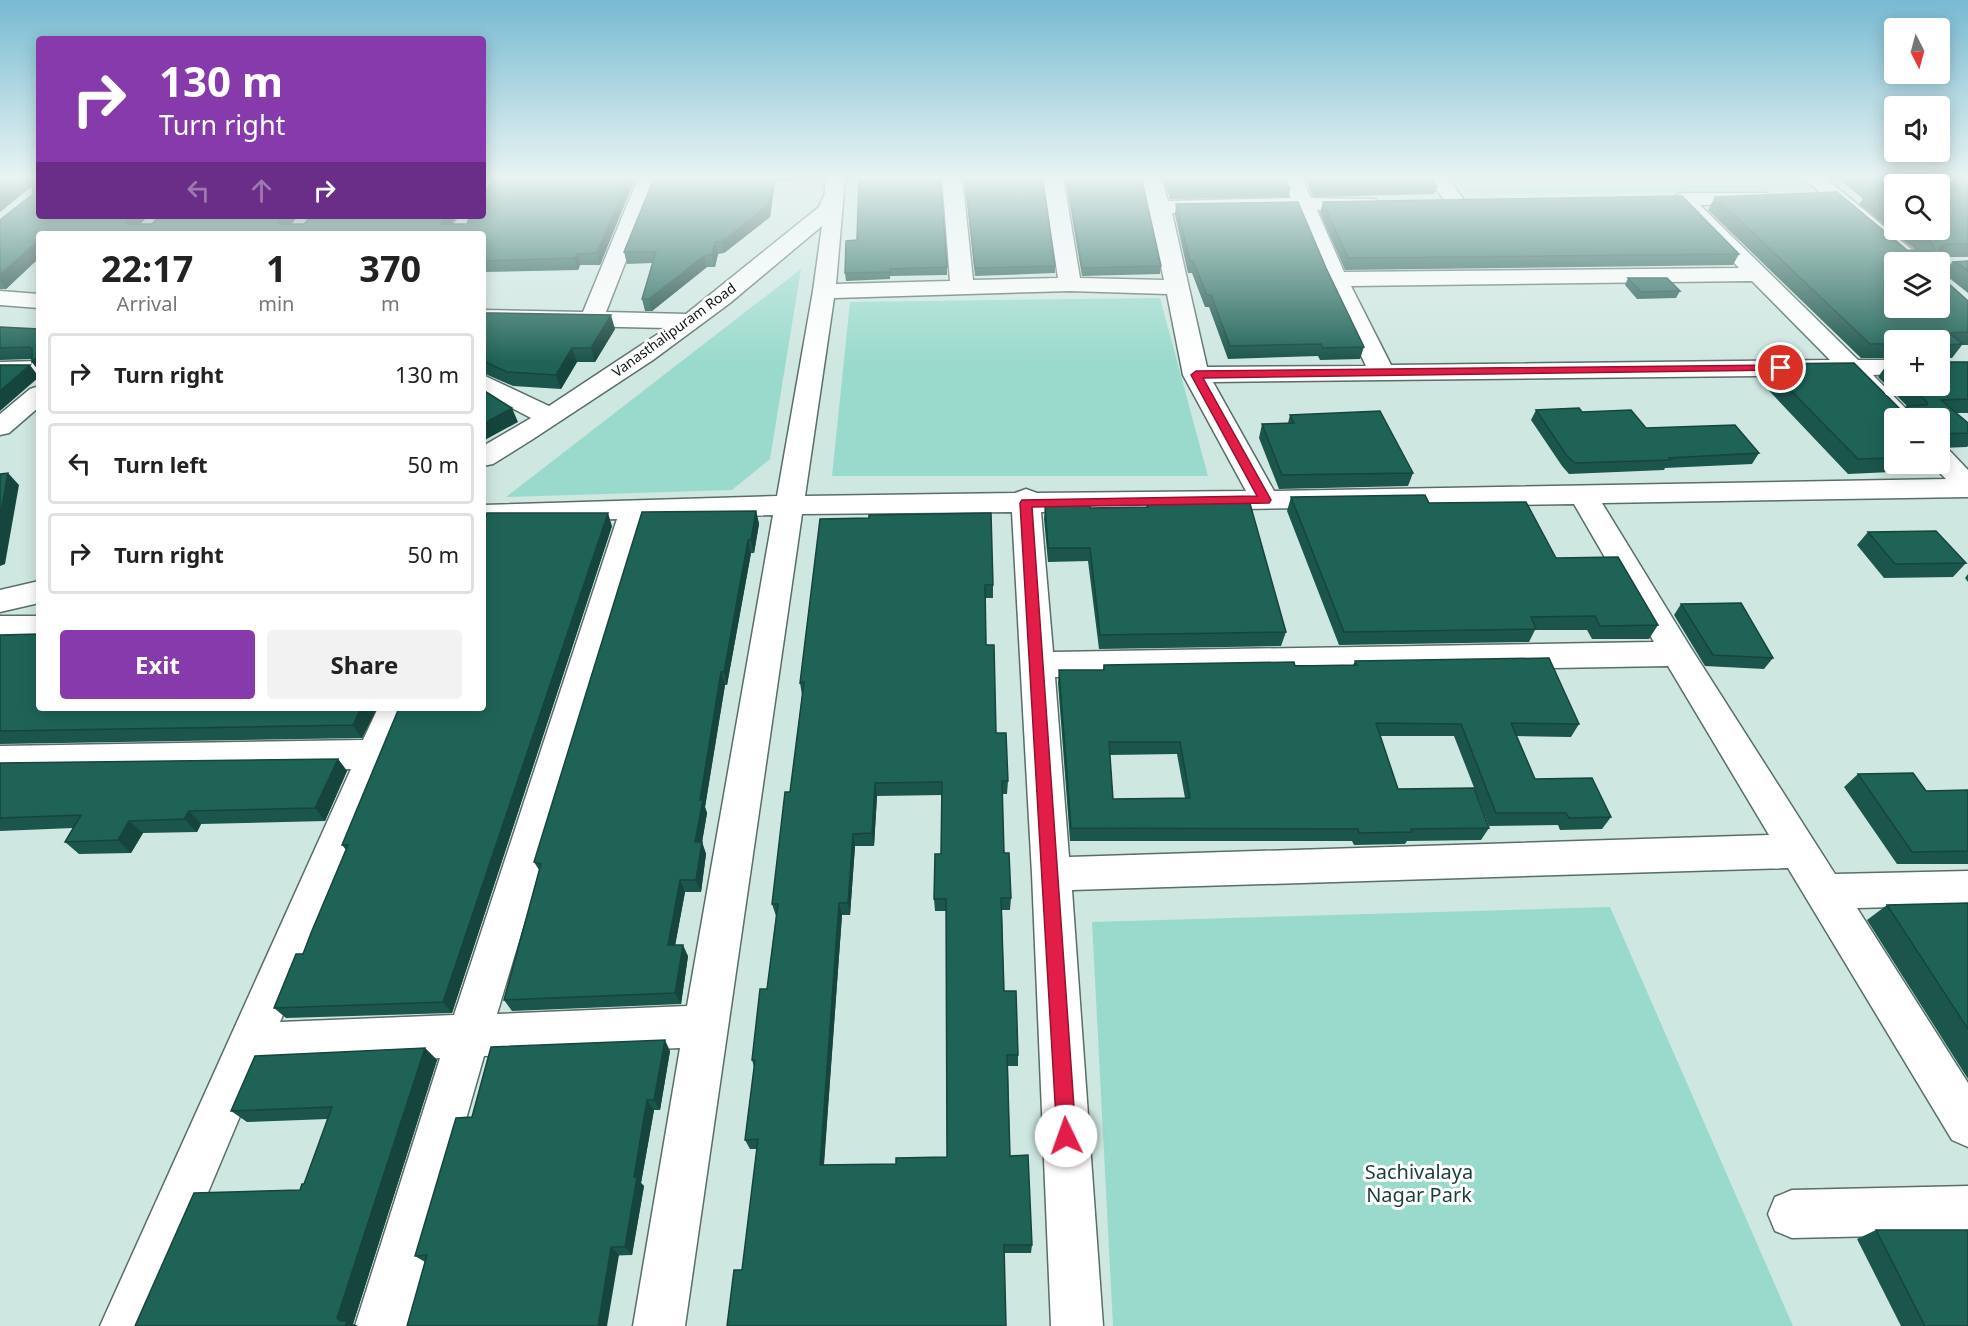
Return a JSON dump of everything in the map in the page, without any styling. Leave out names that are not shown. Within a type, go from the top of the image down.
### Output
[{"type":"street","points":[[592,318],[624,238]]},
{"type":"street","name":"Vanasthalipuram Road","points":[[486,456],[550,417],[690,321],[769,261],[795,238]]},
{"type":"street","points":[[659,1326],[831,238]]},
{"type":"street","points":[[958,238],[962,286]]},
{"type":"street","points":[[1063,238],[1070,284]]},
{"type":"street","points":[[1166,238],[1196,375],[1265,500]]},
{"type":"street","points":[[1319,238],[1336,279],[1382,373]]},
{"type":"street","points":[[1723,238],[1892,408]]},
{"type":"street","points":[[1884,238],[1901,252]]},
{"type":"street","points":[[1336,279],[1760,274]]},
{"type":"street","points":[[824,291],[1070,284],[1176,287]]},
{"type":"street","points":[[0,298],[36,301]]},
{"type":"street","points":[[486,317],[690,321]]},
{"type":"street","points":[[1196,375],[1884,367]]},
{"type":"street","points":[[0,369],[36,368]]},
{"type":"street","points":[[486,385],[550,417]]},
{"type":"street","points":[[0,427],[36,397]]},
{"type":"street","points":[[1950,468],[1968,487]]},
{"type":"street","points":[[486,514],[1026,501],[1265,500],[1968,487]]},
{"type":"street","points":[[1583,495],[1677,654],[1968,1124]]},
{"type":"street","points":[[1026,501],[1052,874],[1077,1326]]},
{"type":"street","points":[[381,1326],[469,1035],[634,511]]},
{"type":"street","points":[[0,602],[36,592]]},
{"type":"street","points":[[0,628],[36,628]]},
{"type":"street","points":[[1036,665],[1677,654]]},
{"type":"street","points":[[126,1326],[394,711]]},
{"type":"street","points":[[0,760],[375,754]]},
{"type":"street","points":[[1052,874],[1799,851]]},
{"type":"street","points":[[1823,892],[1968,888]]},
{"type":"street","points":[[249,1045],[705,1026]]},
{"type":"street","points":[[1792,1214],[1968,1210]]},
{"type":"green space","points":[[801,269],[770,459],[732,490],[506,497]]},
{"type":"green space","points":[[1160,298],[1208,476],[832,476],[850,302]]},
{"type":"green space","name":"Sachivalaya Nagar Park","points":[[1610,907],[1793,1326],[1113,1326],[1092,922]]},
{"type":"building","points":[[0,238],[36,238],[36,243],[0,275]]},
{"type":"building","points":[[486,238],[603,238],[597,253],[577,254],[575,258],[486,261]]},
{"type":"building","points":[[630,238],[727,238],[722,242],[715,242],[712,255],[704,256],[649,299],[642,299],[656,252],[624,252]]},
{"type":"building","points":[[857,238],[945,238],[947,267],[845,273],[846,241],[857,240]]},
{"type":"building","points":[[972,238],[1051,238],[1055,266],[975,268]]},
{"type":"building","points":[[1077,238],[1155,238],[1161,266],[1082,268]]},
{"type":"building","points":[[1184,238],[1313,238],[1364,347],[1323,348],[1321,344],[1230,346],[1211,295],[1207,295],[1193,261],[1190,261]]},
{"type":"building","points":[[1339,238],[1723,238],[1739,254],[1348,258]]},
{"type":"building","points":[[1758,238],[1884,238],[1884,240],[1895,240],[1907,250],[1933,251],[1935,249],[1928,240],[1968,238],[1968,244],[1948,244],[1939,247],[1939,250],[1947,252],[1884,252],[1884,318],[1950,318],[1950,285],[1968,301],[1968,332],[1884,330],[1884,344],[1870,344]]},
{"type":"building","points":[[1968,261],[1968,271],[1952,262]]},
{"type":"building","points":[[1628,278],[1667,278],[1680,291],[1641,292]]},
{"type":"building","points":[[486,313],[611,315],[591,348],[572,348],[556,375],[507,372],[486,362]]},
{"type":"building","points":[[0,327],[36,329],[36,358],[32,362],[30,347],[0,348]]},
{"type":"building","points":[[1950,334],[1963,344],[1950,345]]},
{"type":"building","points":[[1950,362],[1968,362],[1968,399],[1941,400],[1968,423],[1968,433],[1950,434],[1950,408],[1907,408],[1907,406],[1927,405],[1921,396],[1950,396]]},
{"type":"building","points":[[1854,363],[1884,393],[1884,396],[1887,396],[1899,408],[1884,408],[1884,458],[1858,459],[1765,364]]},
{"type":"building","points":[[0,365],[30,365],[0,391]]},
{"type":"building","points":[[486,392],[512,408],[486,422]]},
{"type":"building","points":[[1579,408],[1582,412],[1631,410],[1646,428],[1735,425],[1759,453],[1669,458],[1670,460],[1575,463],[1567,456],[1536,410]]},
{"type":"building","points":[[1380,411],[1413,473],[1282,475],[1262,424],[1294,423],[1290,415]]},
{"type":"building","points":[[8,473],[0,517],[0,474]]},
{"type":"building","points":[[1425,495],[1429,503],[1526,502],[1556,558],[1618,557],[1658,625],[1600,626],[1595,616],[1531,617],[1536,629],[1344,632],[1291,497]]},
{"type":"building","points":[[1249,500],[1286,632],[1100,635],[1090,548],[1048,548],[1045,505],[1090,504],[1090,508],[1148,507],[1147,501]]},
{"type":"building","points":[[756,511],[751,540],[748,540],[724,672],[721,672],[700,800],[703,800],[695,842],[702,842],[696,880],[680,880],[668,945],[683,945],[675,993],[504,1000],[541,864],[534,862],[642,512]]},
{"type":"building","points":[[487,513],[608,513],[443,1002],[274,1008],[296,954],[303,954],[348,845],[342,845],[398,711],[486,711]]},
{"type":"building","points":[[991,513],[993,585],[985,585],[986,645],[994,645],[996,733],[1006,733],[1008,781],[1002,781],[1004,853],[1009,853],[1011,898],[1001,898],[1004,991],[1016,991],[1018,1055],[1007,1055],[1010,1156],[1028,1155],[1032,1245],[1004,1245],[1006,1326],[727,1326],[734,1270],[742,1270],[758,1139],[745,1140],[755,1060],[752,1060],[760,989],[767,989],[778,904],[772,904],[785,792],[790,792],[804,682],[800,683],[820,519],[869,518],[869,515]],"holes":[[[942,782],[941,854],[935,854],[934,899],[946,899],[947,1157],[896,1158],[896,1164],[820,1165],[839,903],[848,903],[853,834],[872,833],[875,783]]]},
{"type":"building","points":[[1936,531],[1966,563],[1895,564],[1868,532]]},
{"type":"building","points":[[1741,603],[1773,658],[1713,655],[1681,604]]},
{"type":"building","points":[[36,634],[36,711],[360,711],[353,725],[0,731],[0,635]]},
{"type":"building","points":[[1549,658],[1579,724],[1511,723],[1535,779],[1592,778],[1611,817],[1569,818],[1566,813],[1496,813],[1461,724],[1376,723],[1398,789],[1474,788],[1489,828],[1411,829],[1412,832],[1359,833],[1358,829],[1071,828],[1059,670],[1104,670],[1104,665],[1294,662],[1295,666],[1357,665],[1355,661]],"holes":[[[1109,742],[1180,742],[1190,798],[1113,799]]]},
{"type":"building","points":[[338,759],[315,808],[189,811],[184,819],[129,821],[118,840],[65,842],[81,815],[0,818],[0,763]]},
{"type":"building","points":[[1913,773],[1926,791],[1968,790],[1968,851],[1912,852],[1858,774]]},
{"type":"building","points":[[1968,903],[1968,1029],[1887,905]]},
{"type":"building","points":[[665,1040],[654,1100],[647,1100],[625,1247],[611,1247],[598,1326],[407,1326],[427,1255],[415,1256],[456,1118],[472,1117],[491,1047]]},
{"type":"building","points":[[425,1048],[337,1318],[340,1321],[347,1321],[345,1326],[135,1326],[194,1193],[300,1190],[304,1184],[332,1107],[231,1111],[255,1056]]},
{"type":"building","points":[[1876,1230],[1968,1230],[1968,1326],[1925,1326]]},
{"type":"route","points":[[1066,1136],[1052,874],[1026,503],[1265,500],[1196,375],[1781,368]]}]
